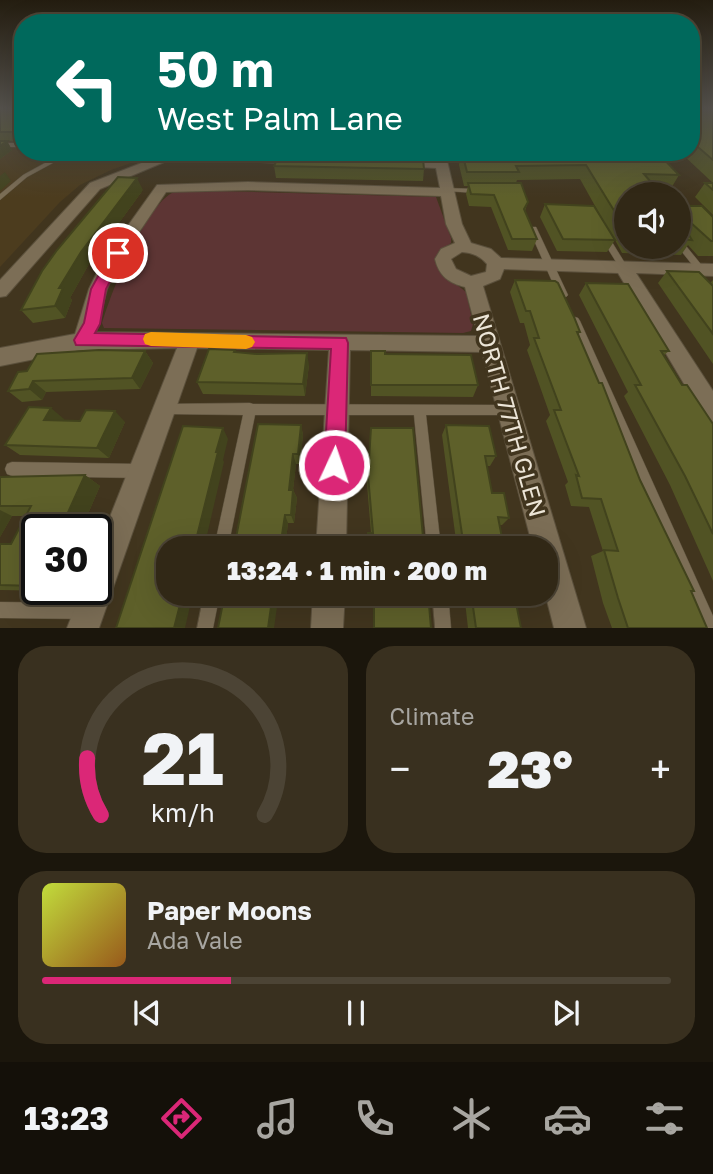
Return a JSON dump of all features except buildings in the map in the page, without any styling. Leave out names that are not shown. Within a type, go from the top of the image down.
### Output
[{"type":"street","points":[[0,291],[94,186],[159,161]]},
{"type":"street","points":[[248,186],[255,168],[261,161]]},
{"type":"street","points":[[379,162],[399,161]]},
{"type":"street","points":[[440,161],[454,224],[465,247]]},
{"type":"street","points":[[82,340],[92,324],[98,289],[118,253],[162,188],[248,186],[446,191]]},
{"type":"street","points":[[496,264],[497,269],[489,279],[473,282],[453,276],[443,263],[447,253],[465,247],[480,250],[496,264],[698,272]]},
{"type":"street","points":[[624,268],[713,411]]},
{"type":"street","name":"NORTH 77TH GLEN","points":[[473,282],[570,628]]},
{"type":"street","points":[[0,357],[31,348],[82,340],[491,344]]},
{"type":"street","points":[[87,620],[190,340]]},
{"type":"street","points":[[332,536],[340,343]]},
{"type":"street","points":[[327,628],[328,606]]},
{"type":"lane","points":[[0,198],[25,176],[52,161]]},
{"type":"lane","points":[[465,161],[478,162]]},
{"type":"lane","points":[[446,191],[487,191]]},
{"type":"lane","points":[[528,218],[710,628]]},
{"type":"lane","points":[[600,229],[624,268]]},
{"type":"lane","points":[[223,536],[250,408]]},
{"type":"lane","points":[[165,409],[509,410]]},
{"type":"lane","points":[[419,409],[434,536]]},
{"type":"lane","points":[[12,469],[142,471]]},
{"type":"lane","points":[[205,628],[209,606]]},
{"type":"lane","points":[[441,606],[443,628]]},
{"type":"lane","points":[[0,610],[87,620]]},
{"type":"shaded area","points":[[0,138],[14,138],[14,161],[136,161],[80,185],[60,202],[0,267]]},
{"type":"shaded area","points":[[179,190],[436,197],[451,238],[451,243],[441,251],[443,274],[466,292],[473,324],[471,331],[104,328],[102,323],[113,291],[143,227],[167,196]]},
{"type":"slow traffic","points":[[151,339],[246,342]]},
{"type":"route","points":[[118,253],[98,289],[92,324],[82,340],[340,343],[334,465]]}]
